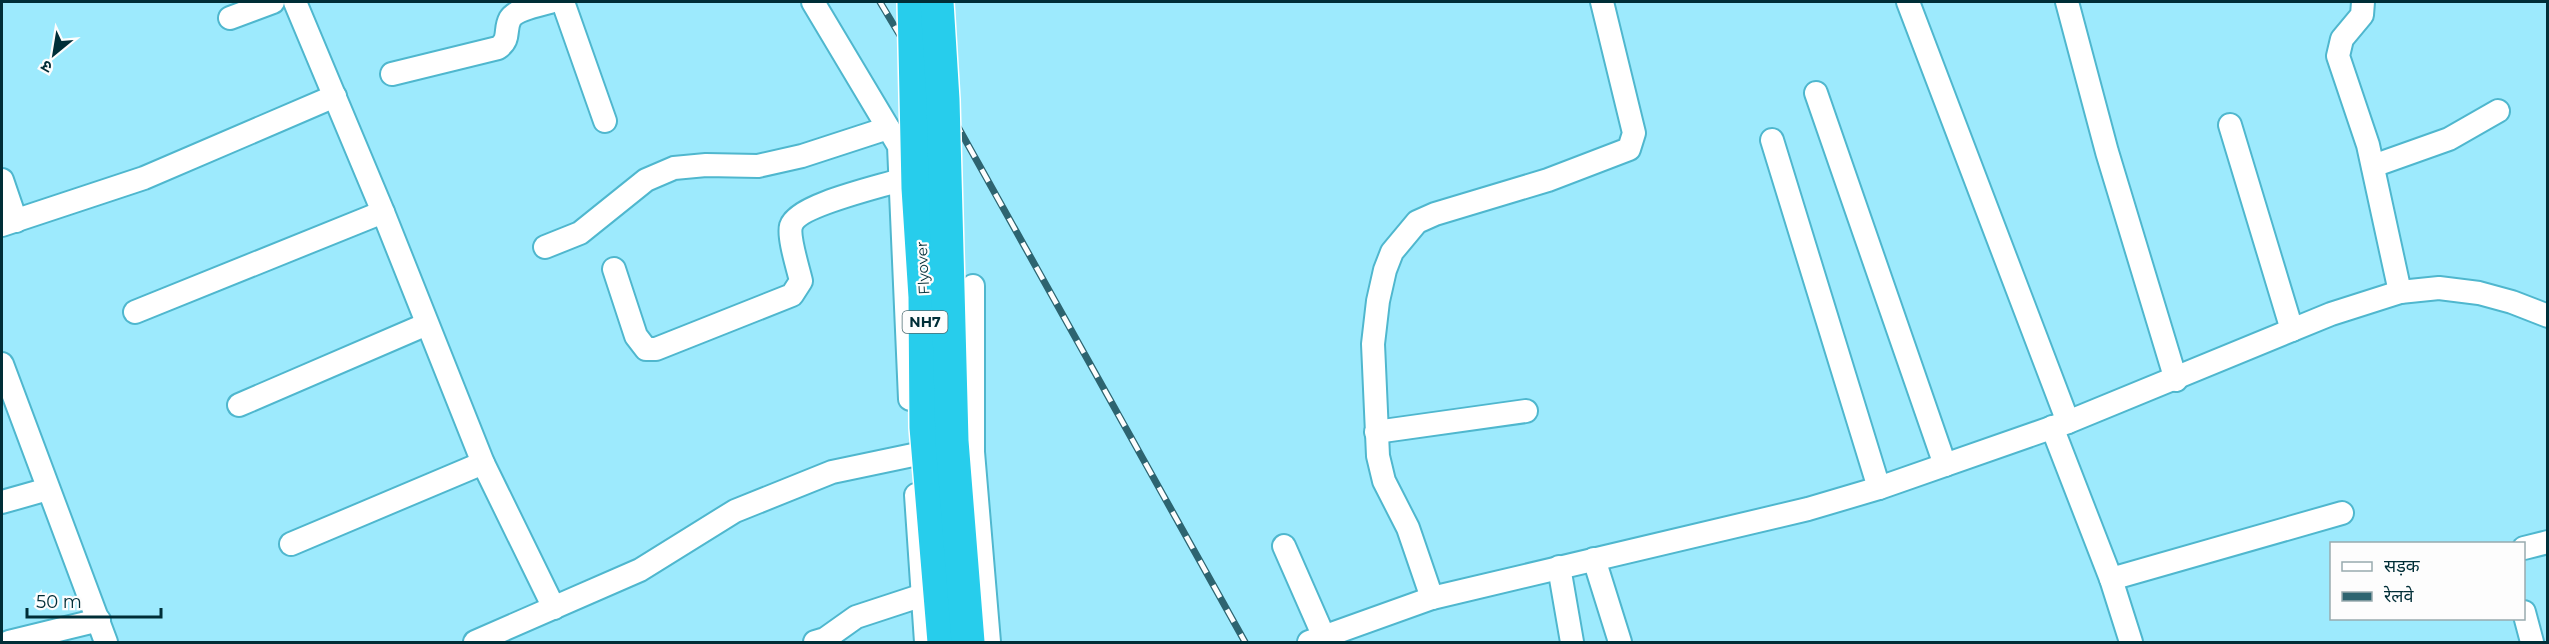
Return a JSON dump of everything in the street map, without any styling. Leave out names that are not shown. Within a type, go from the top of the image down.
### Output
[{"type":"highway","name":"Flyover","points":[[914,2],[926,427],[944,642]]},
{"type":"highway","name":"Flyover","points":[[937,2],[943,111],[952,441],[968,642]]},
{"type":"street","points":[[230,18],[273,2]]},
{"type":"street","points":[[295,2],[383,212],[483,463],[554,608]]},
{"type":"street","points":[[563,2],[605,121]]},
{"type":"street","points":[[813,2],[899,146],[913,455],[926,642]]},
{"type":"street","points":[[1432,598],[1408,528],[1380,469],[1376,432],[1373,344],[1384,270],[1392,252],[1417,222],[1435,214],[1607,159],[1625,152],[1632,144],[1634,140],[1632,122],[1602,2]]},
{"type":"street","points":[[1908,2],[2060,425],[2131,642]]},
{"type":"street","points":[[2067,2],[2107,152],[2176,380]]},
{"type":"street","points":[[2362,2],[2362,15],[2342,39],[2338,56],[2361,121],[2373,166],[2400,292]]},
{"type":"street","points":[[392,74],[498,48],[507,40],[510,18],[536,4]]},
{"type":"street","points":[[1816,93],[1945,465]]},
{"type":"street","points":[[2,180],[9,223],[144,178],[335,96]]},
{"type":"street","points":[[2373,166],[2449,138],[2498,111]]},
{"type":"street","points":[[2230,125],[2292,330]]},
{"type":"street","points":[[544,247],[580,233],[646,180],[674,168],[706,165],[758,166],[802,156],[888,128]]},
{"type":"street","points":[[1772,140],[1880,488]]},
{"type":"street","points":[[614,269],[636,336],[646,349],[656,349],[792,295],[801,281],[790,229],[797,217],[834,201],[900,180]]},
{"type":"street","points":[[135,312],[383,212]]},
{"type":"street","points":[[973,286],[973,452],[989,642]]},
{"type":"street","points":[[1284,546],[1316,640],[1432,598],[1808,509],[1880,488],[2060,425],[2176,380],[2214,360],[2400,292],[2439,288],[2479,292],[2547,316]]},
{"type":"street","points":[[239,405],[427,324]]},
{"type":"street","points":[[2,364],[106,642]]},
{"type":"street","points":[[1376,432],[1526,411]]},
{"type":"street","points":[[479,642],[640,570],[735,511],[832,472],[913,455],[973,452]]},
{"type":"street","points":[[291,544],[483,463]]},
{"type":"street","points":[[2,502],[48,489]]},
{"type":"street","points":[[2111,579],[2342,513]]},
{"type":"street","points":[[2525,548],[2547,542]]},
{"type":"street","points":[[1594,559],[1620,642]]},
{"type":"street","points":[[1559,567],[1572,642]]},
{"type":"street","points":[[815,642],[825,639],[856,617],[923,595]]},
{"type":"street","points":[[2525,619],[2532,642]]},
{"type":"street","points":[[9,642],[99,620]]},
{"type":"railway","points":[[880,2],[917,64],[943,100],[1245,642]]}]
